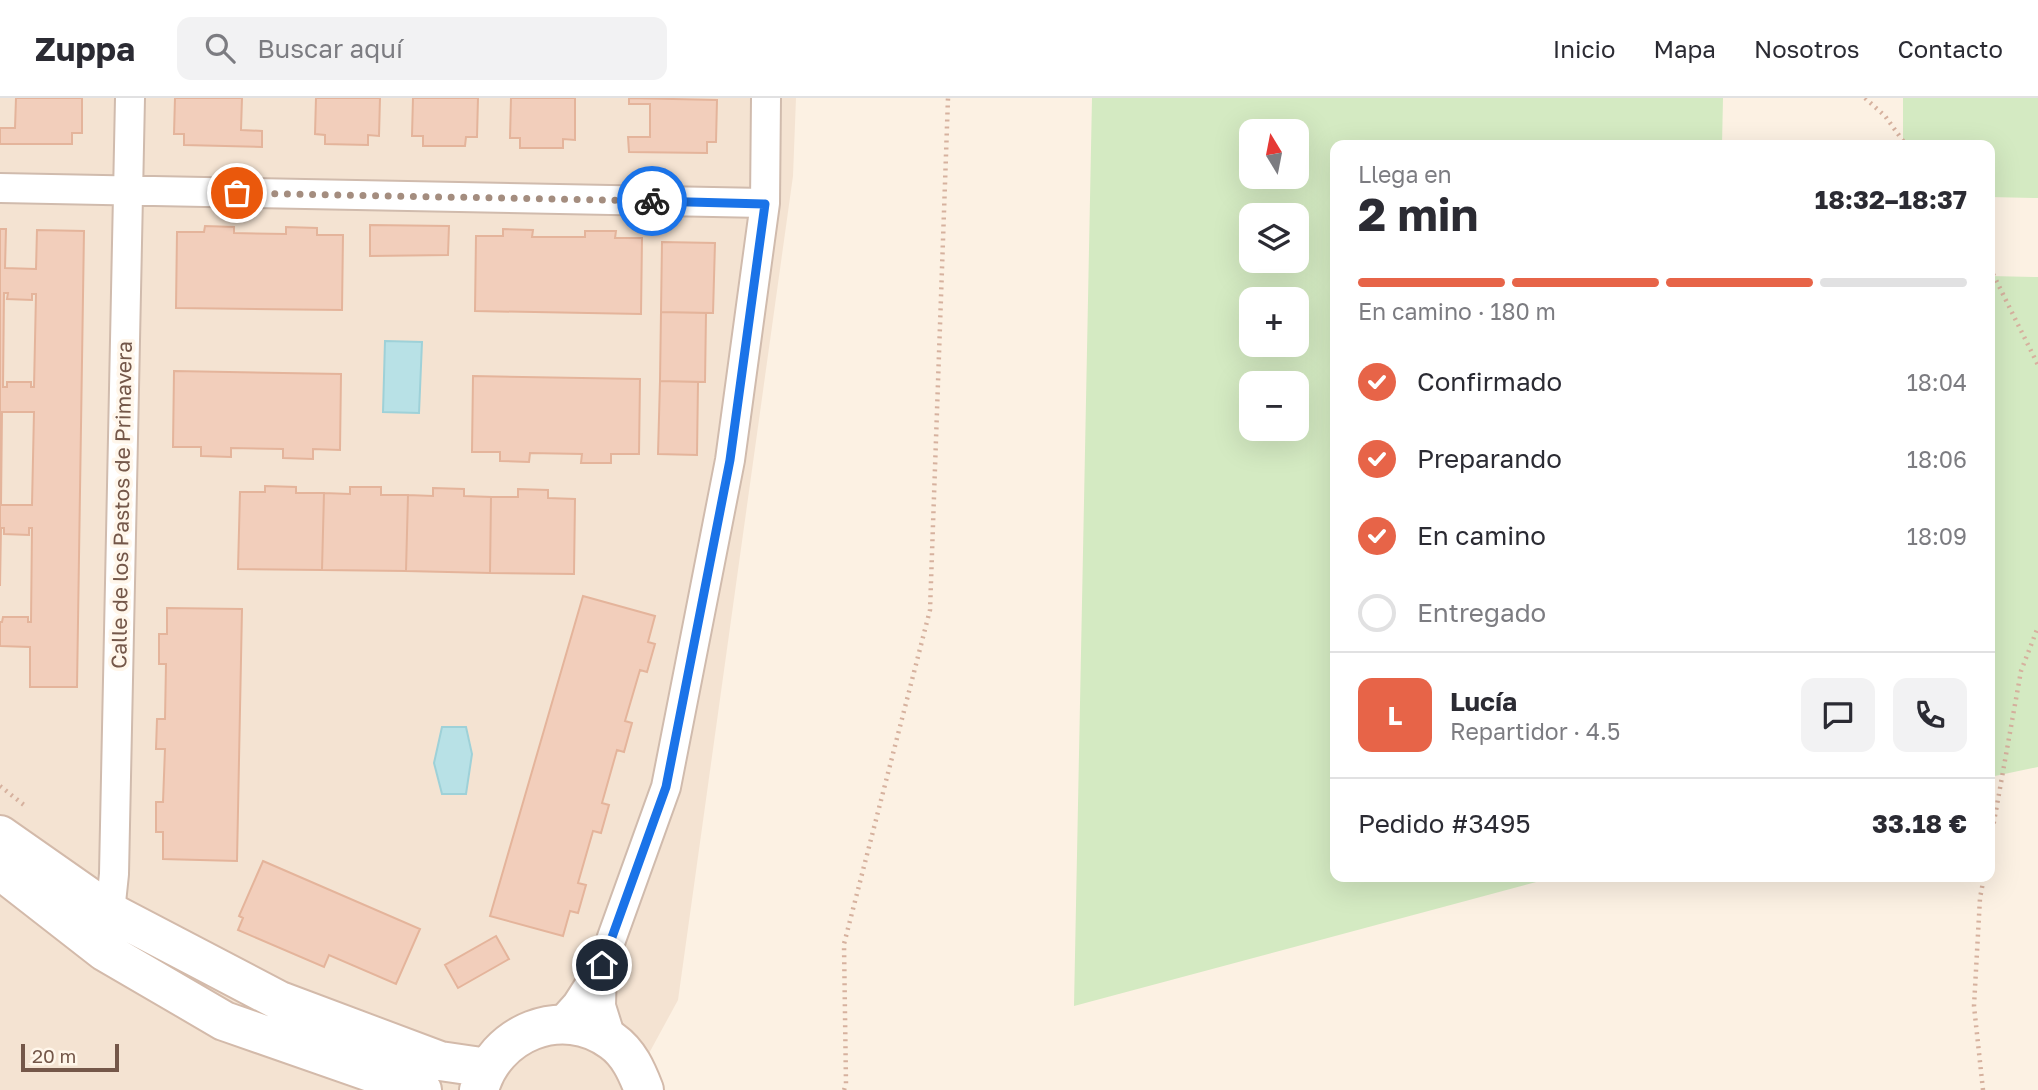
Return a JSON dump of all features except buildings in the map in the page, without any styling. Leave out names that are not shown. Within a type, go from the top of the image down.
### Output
[{"type":"street","name":"Calle de los Pastos de Primavera","points":[[110,912],[114,874],[130,98]]},
{"type":"street","points":[[560,1023],[577,1004],[602,965],[666,787],[730,460],[765,204],[766,98]]},
{"type":"street","points":[[0,188],[765,204]]},
{"type":"street","points":[[0,835],[110,912],[280,1001],[484,1079],[499,1050],[514,1038],[560,1023],[587,1028],[612,1041],[632,1063],[644,1090]]},
{"type":"street","points":[[0,870],[104,951],[224,1021],[422,1090]]},
{"type":"street","points":[[602,965],[601,1006],[612,1041]]},
{"type":"path","points":[[844,1090],[844,944],[930,610],[948,98]]},
{"type":"path","points":[[1865,98],[1885,116],[1902,140]]},
{"type":"path","points":[[1995,278],[2038,365]]},
{"type":"path","points":[[1995,816],[2021,671],[2038,627]]},
{"type":"path","points":[[0,786],[31,810]]},
{"type":"path","points":[[1983,882],[1974,1006],[1983,1090]]},
{"type":"shaded area","points":[[0,98],[796,98],[793,176],[678,1000],[629,1090],[0,1090]]},
{"type":"green space","points":[[1092,98],[1723,98],[1722,140],[1330,140],[1330,882],[1536,882],[1074,1006]]},
{"type":"green space","points":[[1903,98],[2038,98],[2038,198],[1995,197],[1995,140],[1903,140]]},
{"type":"green space","points":[[1995,276],[2038,277],[2038,767],[1995,776]]},
{"type":"water","points":[[385,341],[422,342],[419,413],[383,412]]},
{"type":"water","points":[[442,727],[466,727],[472,754],[466,794],[442,794],[434,763]]},
{"type":"way so far","points":[[237,193],[652,201]]},
{"type":"route","points":[[602,965],[666,787],[730,460],[765,204],[652,201]]}]
